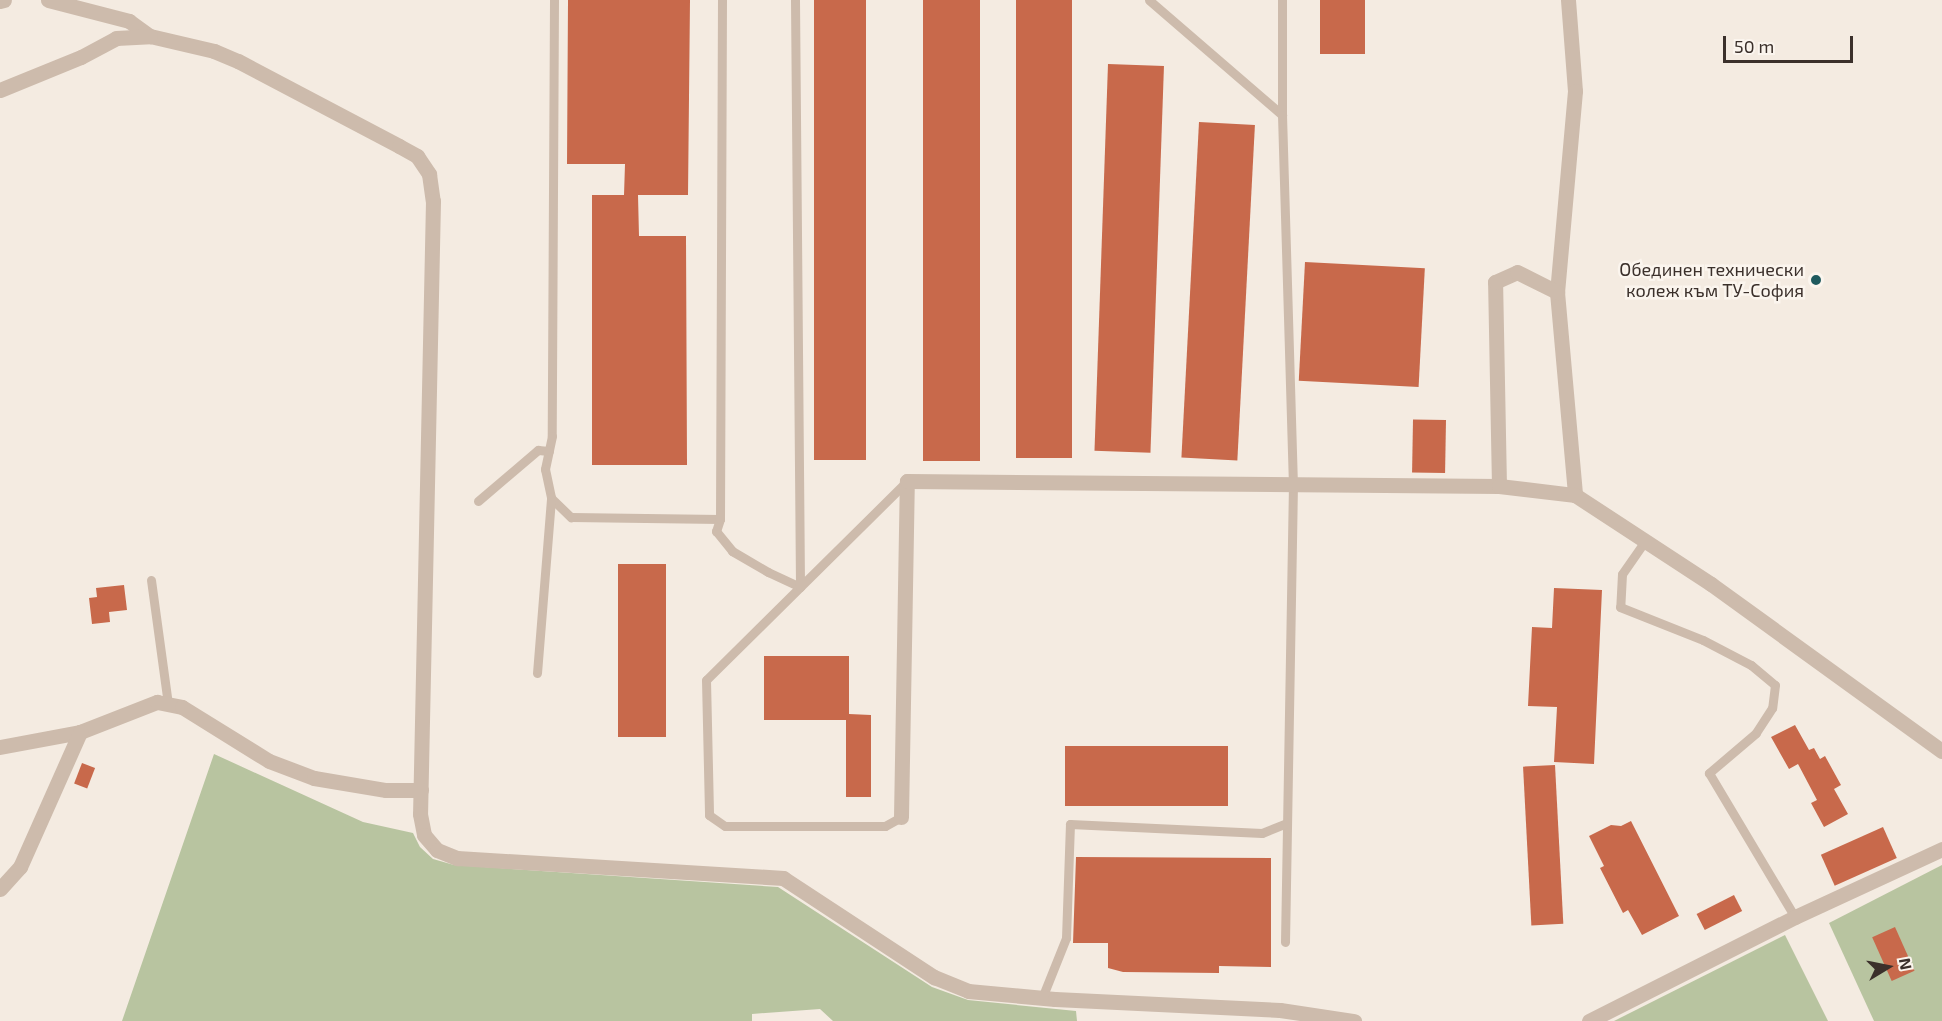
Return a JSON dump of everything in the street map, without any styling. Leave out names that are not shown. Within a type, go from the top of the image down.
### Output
[{"type":"street","points":[[48,0],[129,21],[150,36]]},
{"type":"street","points":[[1568,0],[1575,91],[1557,292],[1575,495]]},
{"type":"street","points":[[0,90],[81,57],[116,38],[150,36],[214,51],[238,61],[417,156],[429,174],[433,201],[420,814],[424,835],[437,850],[457,858],[783,878],[934,977],[968,991],[1354,1021]]},
{"type":"street","points":[[1499,486],[1495,282],[1517,272],[1557,292]]},
{"type":"street","points":[[901,817],[907,481],[1499,486],[1575,495],[1711,585],[1942,751]]},
{"type":"street","points":[[0,747],[80,732],[158,702],[182,707],[268,761],[314,778],[386,790],[421,790]]},
{"type":"street","points":[[0,889],[20,867],[80,732]]},
{"type":"street","points":[[1588,1021],[1795,917],[1942,849]]},
{"type":"lane","points":[[537,673],[551,498],[545,468],[552,436],[554,0]]},
{"type":"lane","points":[[722,0],[720,519],[716,531],[732,551],[800,587]]},
{"type":"lane","points":[[795,0],[800,587]]},
{"type":"lane","points":[[1149,0],[1282,115]]},
{"type":"lane","points":[[1282,0],[1282,115],[1293,484],[1286,942]]},
{"type":"lane","points":[[478,501],[538,450],[549,451]]},
{"type":"lane","points":[[901,817],[885,826],[725,826],[709,815],[706,680],[907,481]]},
{"type":"lane","points":[[551,498],[571,517],[720,519]]},
{"type":"lane","points":[[1645,541],[1622,574],[1620,608],[1703,640],[1751,665],[1775,685],[1772,708],[1756,733],[1709,773],[1795,917]]},
{"type":"lane","points":[[151,580],[168,704]]},
{"type":"lane","points":[[1042,998],[1066,938],[1070,824],[1262,833],[1287,823]]},
{"type":"green space","points":[[214,754],[363,822],[413,833],[420,847],[433,859],[454,865],[778,887],[932,987],[968,1000],[1076,1011],[1077,1021],[833,1021],[820,1009],[752,1014],[752,1021],[122,1021]]},
{"type":"green space","points":[[1942,865],[1942,1021],[1874,1021],[1829,923]]},
{"type":"green space","points":[[1785,935],[1828,1021],[1614,1021]]},
{"type":"building","points":[[568,0],[690,0],[688,195],[638,195],[639,236],[686,236],[687,465],[592,465],[592,195],[624,195],[625,164],[567,164]]},
{"type":"building","points":[[814,0],[866,0],[866,460],[814,460]]},
{"type":"building","points":[[923,0],[980,0],[980,461],[923,461]]},
{"type":"building","points":[[1016,0],[1072,0],[1072,458],[1016,458]]},
{"type":"building","points":[[1320,0],[1365,0],[1365,54],[1320,54]]},
{"type":"building","points":[[1108,64],[1164,66],[1150,453],[1094,451]]},
{"type":"building","points":[[1199,122],[1255,125],[1237,460],[1181,458]]},
{"type":"building","points":[[1305,262],[1425,268],[1419,387],[1299,381]]},
{"type":"building","points":[[1413,419],[1446,420],[1445,473],[1412,472]]},
{"type":"building","points":[[618,564],[666,564],[666,737],[618,737]]},
{"type":"building","points":[[124,585],[127,610],[109,612],[110,622],[92,624],[89,598],[97,597],[96,588]]},
{"type":"building","points":[[1554,588],[1602,590],[1594,764],[1554,762],[1557,707],[1528,706],[1532,627],[1552,628]]},
{"type":"building","points":[[764,656],[849,656],[849,714],[871,715],[871,797],[846,797],[846,720],[764,720]]},
{"type":"building","points":[[1795,725],[1809,750],[1814,748],[1820,759],[1825,756],[1841,785],[1834,789],[1848,814],[1824,827],[1811,803],[1817,800],[1798,764],[1789,769],[1771,737]]},
{"type":"building","points":[[1065,746],[1228,746],[1228,806],[1065,806]]},
{"type":"building","points":[[82,763],[95,768],[87,789],[74,784]]},
{"type":"building","points":[[1555,765],[1563,924],[1531,925],[1523,767]]},
{"type":"building","points":[[1631,821],[1679,916],[1642,935],[1628,910],[1623,913],[1600,868],[1604,866],[1589,836],[1611,825],[1621,826]]},
{"type":"building","points":[[1883,827],[1897,858],[1835,886],[1821,855]]},
{"type":"building","points":[[1076,857],[1271,858],[1271,967],[1219,966],[1219,973],[1123,972],[1108,968],[1108,943],[1073,943]]},
{"type":"building","points":[[1734,895],[1742,911],[1705,930],[1697,914]]},
{"type":"building","points":[[1895,927],[1915,971],[1892,981],[1872,937]]},
{"type":"place","name":"Обединен технически колеж към ТУ-София","points":[[1816,280]]}]
